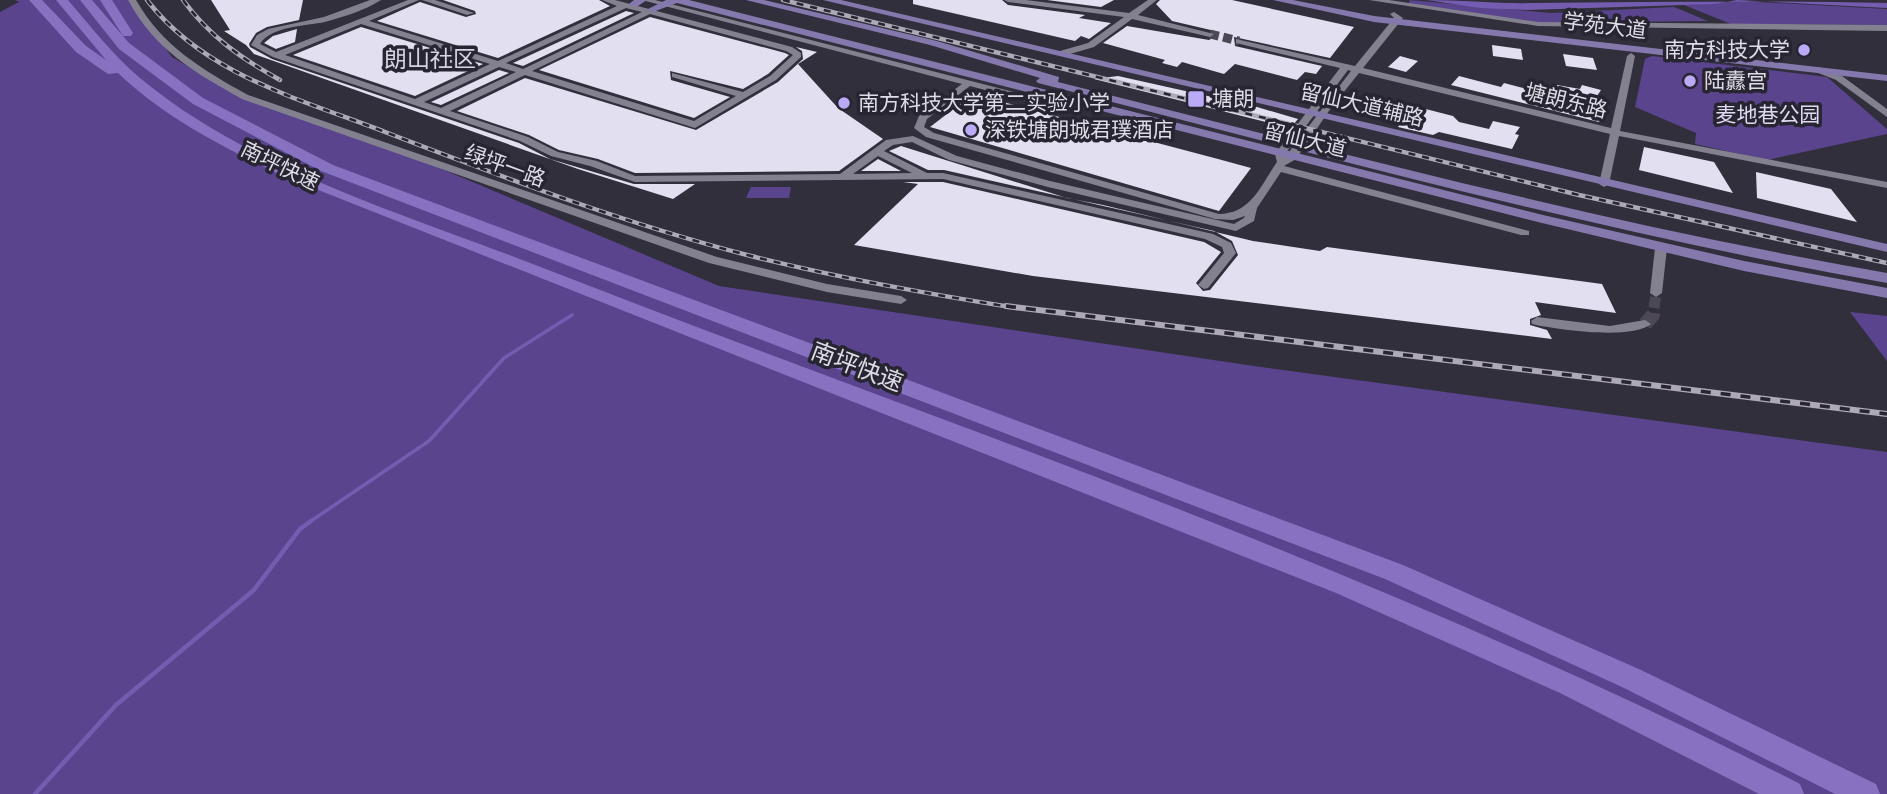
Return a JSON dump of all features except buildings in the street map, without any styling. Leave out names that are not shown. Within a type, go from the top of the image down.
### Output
[{"type":"highway","points":[[35,0],[81,49],[110,70],[138,84]]},
{"type":"highway","name":"南坪快速","points":[[87,0],[119,40],[152,68],[221,115],[316,162],[558,257],[1247,514],[1539,634],[1740,729],[1865,794]]},
{"type":"highway","points":[[106,0],[152,68]]},
{"type":"highway","name":"南坪快速","points":[[64,3],[107,54],[138,84],[186,117],[260,158],[678,328],[1241,540],[1397,606],[1559,680],[1789,794]]},
{"type":"main road","points":[[641,6],[676,0]]},
{"type":"main road","name":"留仙大道","points":[[676,0],[1661,248],[1887,293]]},
{"type":"main road","name":"留仙大道","points":[[719,0],[1152,108],[1287,155],[1887,278]]},
{"type":"main road","points":[[751,0],[933,43],[1152,108]]},
{"type":"main road","name":"留仙大道辅路","points":[[828,0],[1604,182],[1887,245]]},
{"type":"main road","name":"留仙大道辅路","points":[[839,0],[1315,114]]},
{"type":"main road","name":"学苑大道","points":[[1278,0],[1358,16],[1887,76]]},
{"type":"main road","name":"学苑大道","points":[[1292,0],[1391,18],[1611,47],[1842,75],[1887,76]]},
{"type":"street","name":"绿坪一路","points":[[132,0],[162,44],[175,56],[245,97],[701,256],[827,288],[901,300]]},
{"type":"street","points":[[377,0],[271,31],[257,39],[258,47],[524,139],[539,150],[566,159],[589,162],[635,179],[953,177],[1216,238],[1227,245],[1230,253],[1204,285]]},
{"type":"street","points":[[276,55],[415,0]]},
{"type":"street","points":[[426,0],[470,13]]},
{"type":"street","points":[[606,0],[1049,103],[1097,107]]},
{"type":"street","points":[[1008,0],[1131,16],[1210,34]]},
{"type":"street","points":[[1063,53],[1091,45],[1153,0]]},
{"type":"street","points":[[1373,0],[1391,18],[1538,24],[1887,28]]},
{"type":"street","points":[[360,21],[498,64],[695,125],[773,78],[796,58],[795,51],[641,6],[498,64],[416,102]]},
{"type":"street","points":[[442,111],[524,72],[641,6]]},
{"type":"street","points":[[1352,68],[1391,18]]},
{"type":"street","points":[[842,177],[890,142],[913,139],[953,158],[1229,228],[1246,223],[1251,208],[1315,114],[1391,18]]},
{"type":"street","name":"塘朗东路","points":[[1239,41],[1615,133],[1775,166],[1887,185]]},
{"type":"street","points":[[1091,45],[1088,54],[1094,60]]},
{"type":"street","points":[[1611,47],[1631,56],[1648,51]]},
{"type":"street","points":[[1604,182],[1631,56]]},
{"type":"street","points":[[675,75],[744,96]]},
{"type":"street","points":[[1842,75],[1887,114]]},
{"type":"street","points":[[969,83],[922,118],[919,128],[930,135],[1219,217],[1233,217],[1251,208]]},
{"type":"street","points":[[876,151],[926,176]]},
{"type":"street","points":[[1287,155],[1525,233]]},
{"type":"street","points":[[1656,293],[1661,248]]},
{"type":"street","points":[[1537,321],[1610,330],[1645,324]]},
{"type":"green space","points":[[15,0],[130,0],[172,57],[242,98],[418,159],[719,286],[1247,365],[1887,452],[1887,794],[0,794],[0,12],[19,2]]},
{"type":"green space","points":[[1410,0],[1551,13],[1674,7],[1708,21],[1538,23],[1408,5]]},
{"type":"green space","points":[[1741,1],[1887,9],[1887,25],[1731,24],[1684,5]]},
{"type":"green space","name":"麦地巷公园","points":[[1652,56],[1827,77],[1887,129],[1887,134],[1767,160],[1695,144],[1696,133],[1635,107],[1645,59]]},
{"type":"green space","points":[[751,187],[791,187],[789,198],[746,198]]},
{"type":"green space","points":[[1850,312],[1887,316],[1887,361]]},
{"type":"shaded area","points":[[1427,0],[1521,3],[1729,1],[1715,4],[1526,10],[1480,8]]},
{"type":"shaded area","points":[[1764,1],[1887,3],[1887,8]]},
{"type":"waterway","points":[[308,523],[429,441],[504,358],[572,315]]},
{"type":"waterway","points":[[35,794],[116,705],[254,590],[300,529],[311,521]]},
{"type":"tunnel","points":[[1210,34],[1239,41]]},
{"type":"tunnel","points":[[1654,308],[1656,293]]},
{"type":"tunnel","points":[[1645,324],[1653,315],[1654,306]]},
{"type":"railway","points":[[147,0],[170,26],[197,48],[256,82],[566,199],[658,230],[784,264],[1017,308]]},
{"type":"railway","points":[[183,0],[204,25],[227,46],[280,80]]},
{"type":"railway","points":[[783,0],[1579,195],[1887,263]]},
{"type":"railway","points":[[1006,306],[1887,414]]},
{"type":"place","name":"南方科技大学","points":[[1804,50]]},
{"type":"place","name":"陆纛宫","points":[[1690,81]]},
{"type":"place","name":"塘朗","points":[[1196,99]]},
{"type":"place","name":"南方科技大学第二实验小学","points":[[844,103]]},
{"type":"place","name":"深铁塘朗城君璞酒店","points":[[971,130]]},
{"type":"district","name":"朗山社区","points":[[430,59]]}]
